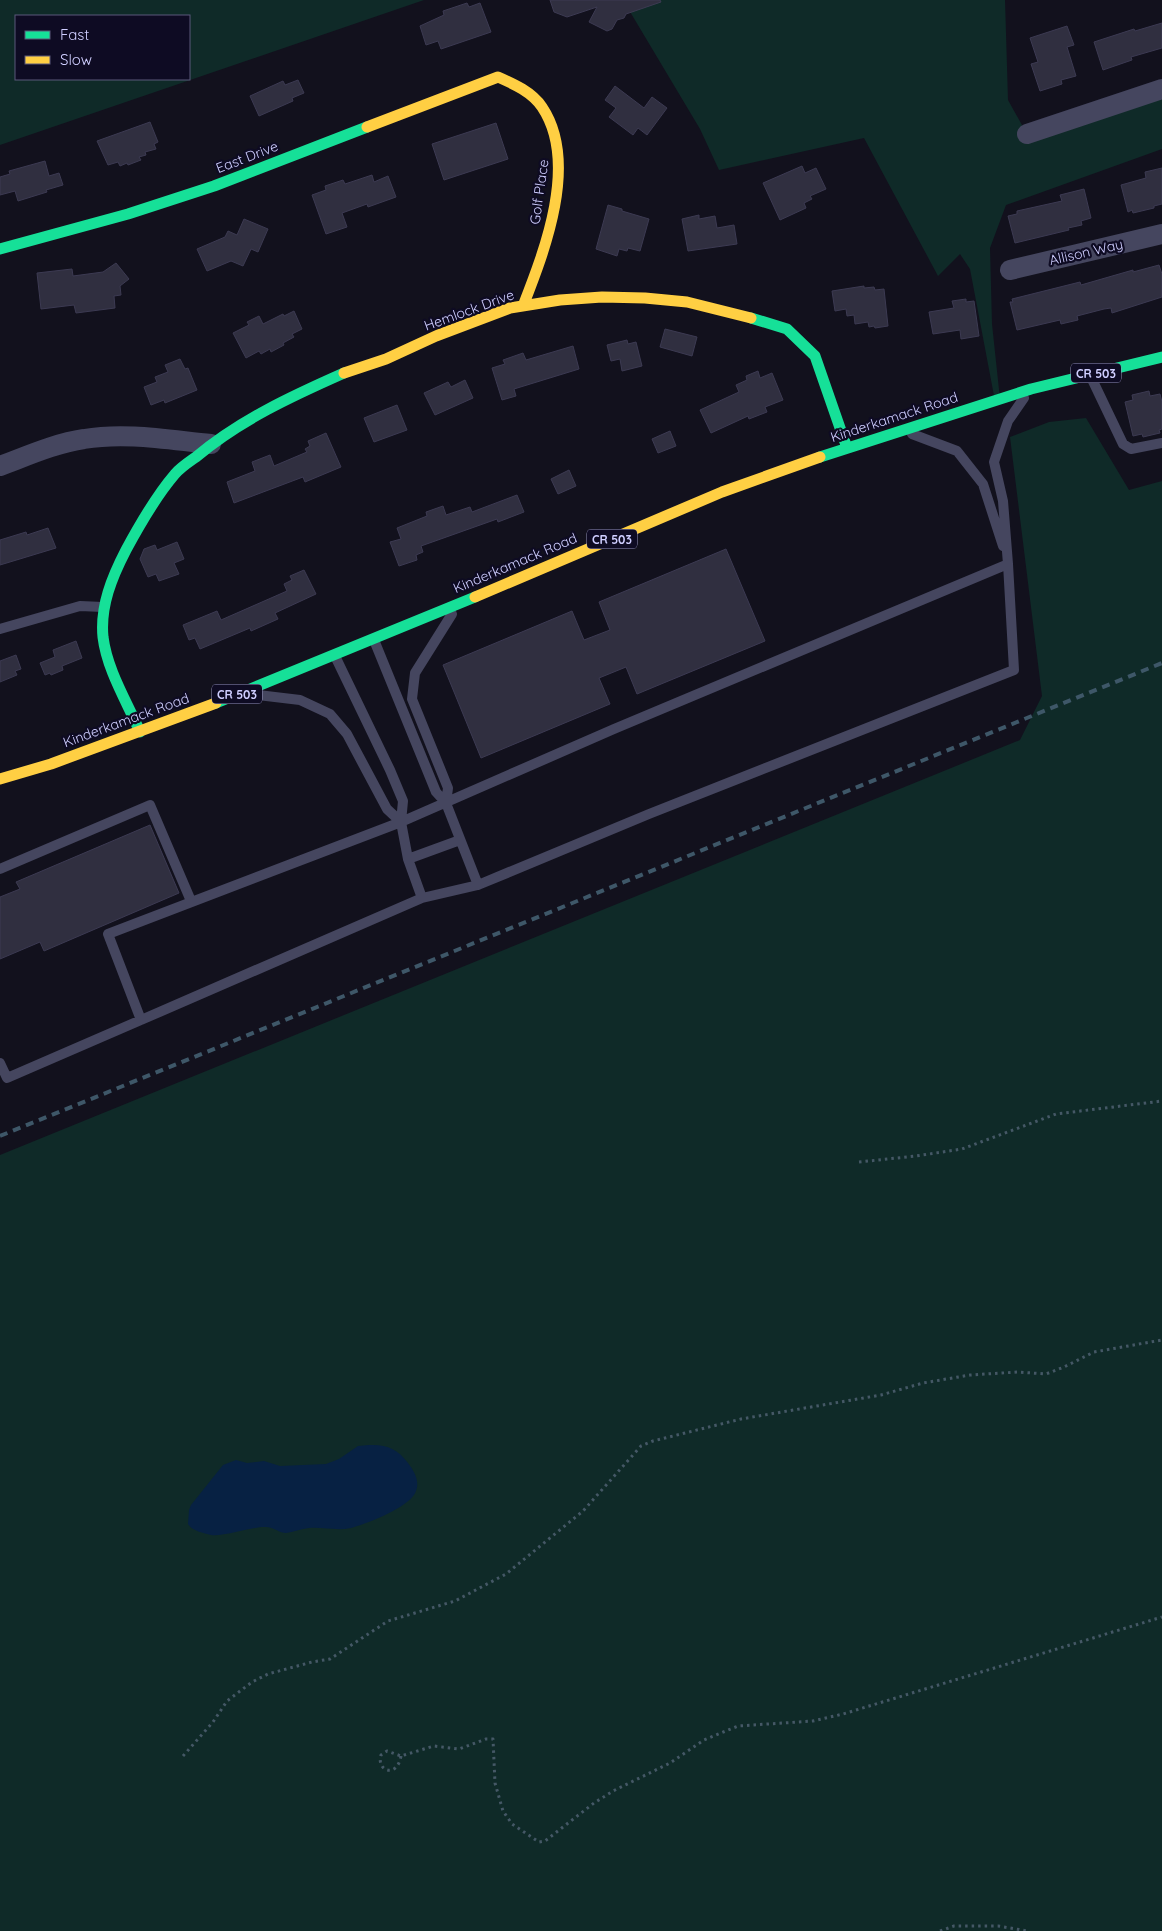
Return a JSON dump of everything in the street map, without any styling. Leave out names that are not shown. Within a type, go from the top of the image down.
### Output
[{"type":"street","name":"East Drive","points":[[0,249],[128,214],[214,186],[498,77]]},
{"type":"street","name":"Golf Place","points":[[498,77],[518,85],[543,108],[551,121],[557,138],[559,156],[556,195],[550,229],[538,268],[523,306]]},
{"type":"street","points":[[1027,134],[1162,89]]},
{"type":"street","name":"Allison Way","points":[[1010,270],[1162,234]]},
{"type":"street","name":"Hemlock Drive","points":[[140,732],[107,657],[104,635],[105,607],[107,593],[116,570],[139,526],[176,473],[211,444],[243,423],[301,392],[347,372],[386,359],[436,336],[510,308],[560,300],[645,298],[687,302],[728,310],[787,329],[815,356],[847,448]]},
{"type":"street","name":"Kinderkamack Road","points":[[0,779],[51,764],[239,694],[722,492],[847,448],[1031,389],[1162,357]]},
{"type":"street","points":[[0,466],[40,451],[84,439],[126,436],[211,444]]},
{"type":"lane","points":[[1090,374],[1123,444],[1131,449],[1162,443]]},
{"type":"lane","points":[[0,1063],[7,1078],[422,898],[478,885],[649,814],[1014,670],[1003,501],[994,462],[1008,421],[1031,389]]},
{"type":"lane","points":[[902,430],[957,451],[983,484],[1008,564]]},
{"type":"lane","points":[[141,1020],[108,934],[401,822],[614,729],[1008,564]]},
{"type":"lane","points":[[446,803],[448,788],[412,699],[415,673],[458,604]]},
{"type":"lane","points":[[1,629],[80,606],[105,607]]},
{"type":"lane","points":[[373,639],[436,792],[446,803],[478,885]]},
{"type":"lane","points":[[335,655],[403,802],[401,822],[408,859],[422,898]]},
{"type":"lane","points":[[239,694],[300,700],[330,714],[347,734],[387,809],[401,822]]},
{"type":"lane","points":[[0,869],[150,805],[191,901]]},
{"type":"lane","points":[[408,859],[460,840]]},
{"type":"path","points":[[859,1162],[962,1149],[1056,1114],[1162,1101]]},
{"type":"path","points":[[183,1756],[213,1722],[227,1701],[252,1682],[268,1674],[330,1659],[388,1621],[455,1601],[506,1574],[583,1511],[641,1446],[653,1441],[741,1419],[881,1395],[923,1383],[980,1374],[1018,1372],[1046,1374],[1064,1368],[1094,1352],[1162,1340]]},
{"type":"path","points":[[401,1756],[398,1765],[389,1771],[384,1768],[380,1761],[381,1755],[387,1751],[401,1756],[434,1746],[458,1749],[486,1739],[493,1739],[495,1783],[503,1811],[512,1824],[538,1842],[545,1841],[594,1803],[613,1791],[670,1763],[696,1744],[738,1726],[813,1722],[1162,1617]]},
{"type":"path","points":[[940,1931],[954,1926],[998,1926],[1028,1931]]},
{"type":"green space","points":[[0,0],[424,0],[0,145]]},
{"type":"green space","points":[[623,0],[1005,0],[1008,100],[1027,134],[1162,89],[1162,149],[1006,205],[990,248],[992,324],[1000,399],[995,401],[970,269],[960,254],[938,276],[864,138],[719,170],[700,129]]},
{"type":"green space","points":[[1086,418],[1129,490],[1162,481],[1162,1931],[0,1931],[0,1155],[1020,740],[1042,696],[1010,437],[1049,422]]},
{"type":"water","points":[[381,1445],[391,1448],[400,1454],[416,1476],[417,1484],[416,1491],[406,1503],[377,1519],[346,1529],[309,1528],[286,1533],[264,1527],[216,1535],[198,1531],[188,1524],[191,1505],[223,1465],[236,1460],[247,1463],[264,1461],[280,1466],[326,1464],[339,1459],[358,1446]]},
{"type":"building","points":[[550,0],[660,0],[661,2],[626,14],[624,18],[617,20],[612,29],[607,31],[589,22],[597,7],[567,17],[554,12]]},
{"type":"building","points":[[467,3],[469,7],[480,3],[491,32],[441,49],[438,41],[426,45],[420,26],[444,15],[443,11]]},
{"type":"building","points":[[1162,23],[1162,48],[1131,57],[1132,60],[1103,70],[1094,42],[1134,29],[1135,31]]},
{"type":"building","points":[[1067,26],[1074,45],[1067,47],[1076,76],[1061,80],[1062,84],[1040,91],[1031,64],[1038,62],[1030,38]]},
{"type":"building","points":[[298,80],[304,93],[292,98],[293,101],[259,116],[250,96],[283,81],[285,85]]},
{"type":"building","points":[[615,86],[644,108],[652,97],[667,108],[647,135],[638,128],[633,135],[609,117],[616,108],[605,100]]},
{"type":"building","points":[[150,122],[158,142],[154,144],[156,149],[145,152],[146,155],[139,157],[141,160],[128,165],[127,163],[120,166],[118,162],[108,165],[97,141]]},
{"type":"building","points":[[496,123],[508,159],[444,180],[432,144]]},
{"type":"building","points":[[45,161],[49,176],[59,173],[63,185],[18,201],[15,191],[0,195],[0,177],[10,174],[9,171]]},
{"type":"building","points":[[802,166],[805,173],[816,168],[826,189],[810,196],[812,199],[804,203],[806,208],[780,220],[763,183]]},
{"type":"building","points":[[1162,168],[1162,204],[1133,213],[1132,210],[1128,212],[1121,185],[1146,178],[1145,172]]},
{"type":"building","points":[[372,175],[374,182],[388,176],[396,197],[368,207],[367,204],[342,213],[347,227],[326,234],[312,195],[326,190],[325,186],[343,180],[345,184]]},
{"type":"building","points":[[1084,189],[1091,218],[1081,221],[1082,225],[1068,228],[1069,230],[1015,243],[1008,216],[1017,214],[1017,211],[1062,201],[1060,195]]},
{"type":"building","points":[[608,205],[649,219],[640,251],[628,248],[627,251],[619,249],[617,256],[596,249]]},
{"type":"building","points":[[699,215],[699,219],[715,216],[717,228],[734,225],[737,244],[688,251],[682,219]]},
{"type":"building","points":[[244,219],[268,229],[258,252],[251,249],[243,266],[231,261],[207,271],[197,249],[225,237],[228,231],[237,235]]},
{"type":"building","points":[[116,263],[129,279],[120,286],[121,295],[114,296],[115,308],[76,313],[74,305],[41,309],[37,273],[72,269],[73,276],[103,272]]},
{"type":"building","points":[[1159,265],[1162,274],[1162,297],[1112,313],[1111,308],[1104,309],[1077,316],[1078,320],[1061,324],[1060,320],[1017,330],[1010,302],[1013,302],[1012,299],[1080,282],[1081,285],[1133,270],[1133,272]]},
{"type":"building","points":[[864,286],[864,288],[874,287],[875,290],[884,289],[888,326],[869,327],[868,322],[855,324],[854,315],[847,316],[846,309],[835,311],[832,291]]},
{"type":"building","points":[[966,299],[966,302],[974,301],[979,336],[961,339],[960,330],[933,334],[929,312],[954,308],[952,301]]},
{"type":"building","points":[[294,311],[302,329],[292,334],[294,337],[271,352],[270,349],[261,354],[259,351],[246,358],[233,333],[249,325],[247,322],[259,316],[263,324]]},
{"type":"building","points":[[665,329],[697,337],[692,356],[660,347]]},
{"type":"building","points":[[627,340],[628,344],[636,342],[642,366],[622,371],[620,359],[611,361],[607,345]]},
{"type":"building","points":[[573,346],[579,369],[514,389],[516,396],[502,400],[492,368],[505,364],[503,360],[523,353],[526,360]]},
{"type":"building","points":[[180,359],[185,369],[188,368],[197,390],[165,403],[164,400],[151,405],[144,387],[157,382],[155,377],[168,372],[165,365]]},
{"type":"building","points":[[758,371],[760,378],[772,373],[783,400],[765,407],[767,412],[749,419],[748,416],[711,433],[700,410],[739,392],[736,385],[747,380],[746,376]]},
{"type":"building","points":[[465,380],[473,398],[435,415],[424,393],[448,382],[451,387]]},
{"type":"building","points":[[1149,391],[1150,396],[1160,394],[1162,402],[1162,429],[1159,430],[1160,433],[1143,437],[1142,434],[1133,436],[1125,402],[1133,400],[1132,395]]},
{"type":"building","points":[[397,405],[407,430],[374,442],[364,418]]},
{"type":"building","points":[[670,431],[676,446],[658,453],[652,439]]},
{"type":"building","points":[[326,433],[341,467],[305,482],[303,477],[234,503],[227,482],[255,471],[252,462],[270,455],[274,466],[307,452],[305,449],[310,446],[308,441]]},
{"type":"building","points":[[569,470],[576,486],[558,494],[551,479]]},
{"type":"building","points":[[517,495],[524,512],[498,522],[497,519],[421,546],[423,552],[416,555],[417,560],[399,566],[390,542],[401,539],[397,528],[427,516],[426,512],[443,506],[446,515],[470,507],[472,512]]},
{"type":"building","points":[[48,528],[56,548],[0,565],[0,540],[26,532],[27,535]]},
{"type":"building","points":[[177,542],[184,559],[174,563],[179,574],[159,581],[156,574],[148,577],[140,559],[144,549],[155,545],[157,550]]},
{"type":"building","points":[[726,549],[765,641],[637,694],[626,667],[599,678],[610,704],[481,758],[443,665],[572,611],[584,640],[610,630],[599,602]]},
{"type":"building","points":[[304,570],[316,594],[275,613],[278,619],[251,631],[250,628],[200,649],[195,638],[189,640],[183,625],[217,611],[221,620],[287,591],[284,584],[292,580],[290,576]]},
{"type":"building","points":[[76,641],[82,658],[62,666],[63,670],[51,675],[50,673],[45,675],[40,663],[55,657],[53,650]]},
{"type":"building","points":[[16,655],[21,669],[15,671],[17,675],[0,682],[0,661]]},
{"type":"building","points":[[150,825],[179,893],[44,951],[40,942],[0,959],[0,897],[20,889],[16,882]]},
{"type":"railway","points":[[0,1136],[1162,663]]},
{"type":"traffic: fast","points":[[0,249],[128,214],[214,186],[367,127]]},
{"type":"traffic: fast","points":[[751,318],[787,329],[815,356],[847,448]]},
{"type":"traffic: fast","points":[[820,457],[1031,389],[1162,357]]},
{"type":"traffic: fast","points":[[140,732],[118,686],[105,649],[103,637],[103,614],[108,592],[121,560],[137,530],[161,492],[185,465],[248,420],[344,373]]},
{"type":"traffic: fast","points":[[216,703],[475,597]]},
{"type":"traffic: slow","points":[[367,127],[498,77],[522,89],[538,102],[553,129],[558,153],[558,179],[555,206],[548,233],[523,306]]},
{"type":"traffic: slow","points":[[344,373],[386,359],[436,336],[510,308],[560,300],[602,297],[645,298],[687,302],[751,318]]},
{"type":"traffic: slow","points":[[475,597],[722,492],[820,457]]},
{"type":"traffic: slow","points":[[0,779],[51,764],[216,703]]}]
